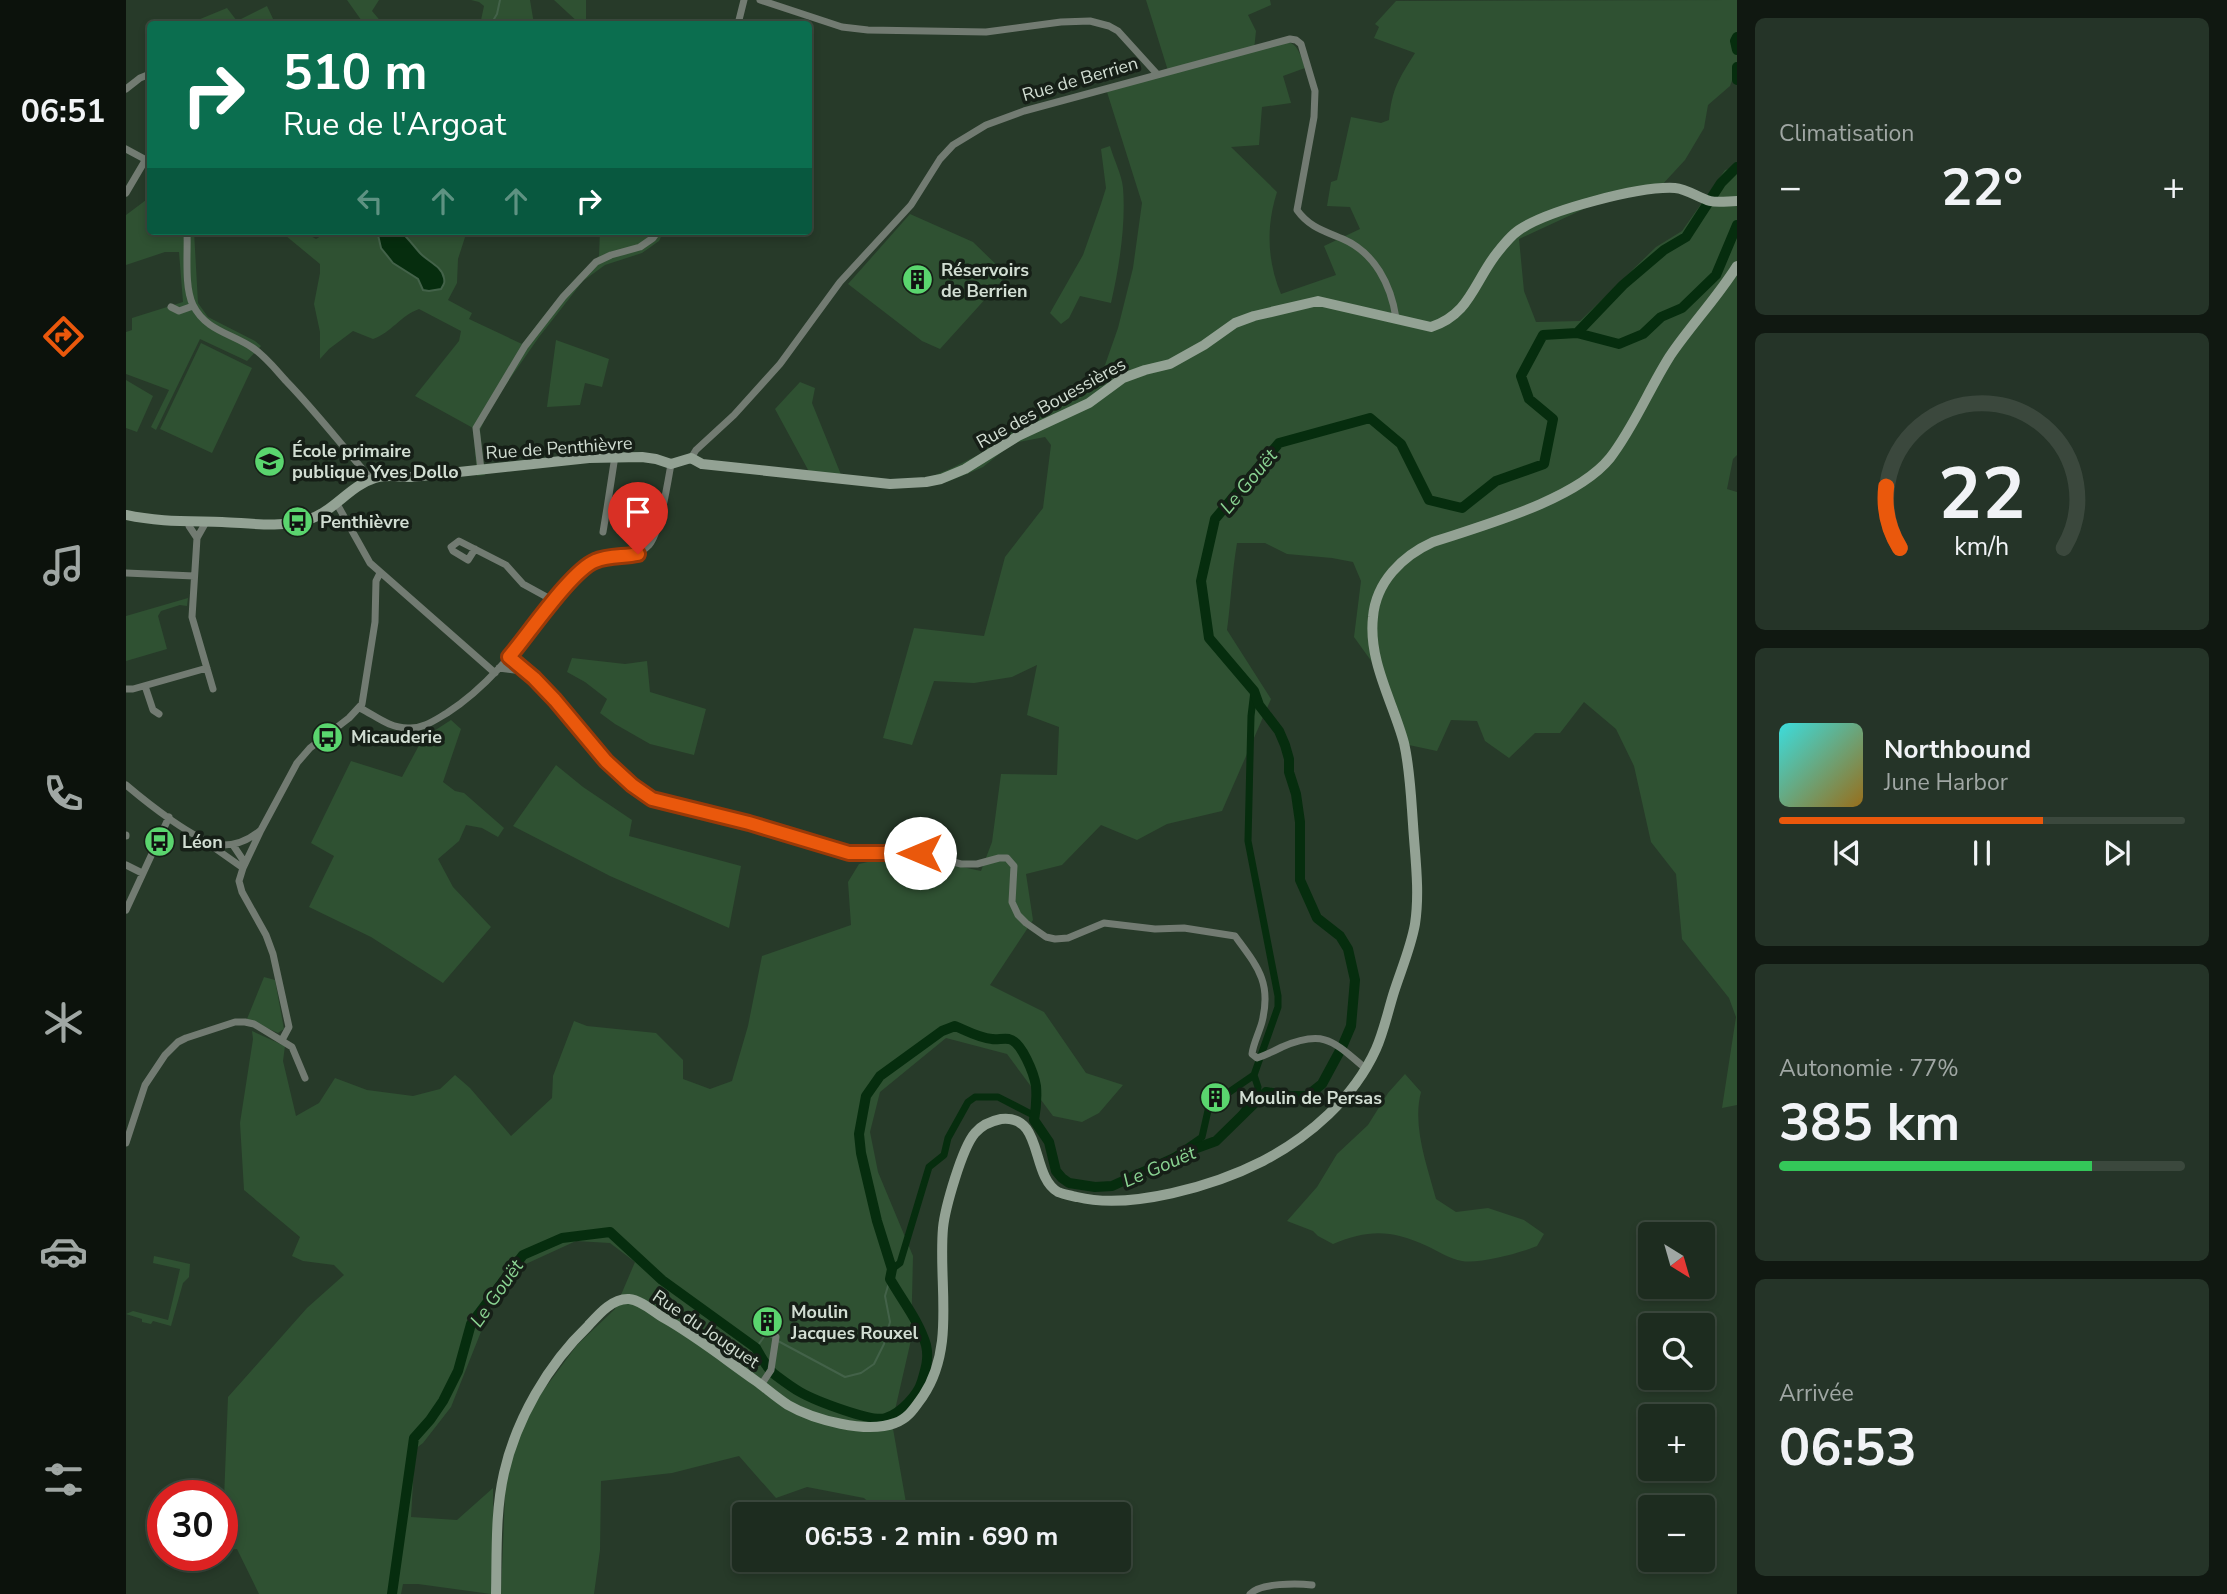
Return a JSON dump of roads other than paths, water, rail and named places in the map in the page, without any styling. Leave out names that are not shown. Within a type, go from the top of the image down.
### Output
[{"type":"street","points":[[739,21],[744,0]]},
{"type":"street","points":[[760,0],[842,27],[868,30],[904,29],[964,33],[1079,20],[1100,23],[1127,39],[1157,74]]},
{"type":"street","name":"Rue de Berrien","points":[[691,458],[767,380],[841,282],[904,213],[940,159],[953,145],[986,125],[1024,111],[1290,39],[1301,44],[1315,91],[1314,117],[1297,210],[1310,225],[1347,241],[1371,259],[1393,299],[1396,318]]},
{"type":"street","points":[[126,89],[147,75]]},
{"type":"street","points":[[126,149],[147,160]]},
{"type":"street","points":[[126,193],[147,162]]},
{"type":"street","name":"Rue des Bouessières","points":[[691,458],[702,464],[864,482],[890,484],[941,479],[965,469],[1018,436],[1089,403],[1124,378],[1170,364],[1235,323],[1318,301],[1431,327],[1445,322],[1463,307],[1494,257],[1518,230],[1543,218],[1612,196],[1676,188],[1710,201],[1737,201]]},
{"type":"street","points":[[126,515],[189,522],[299,522],[318,516],[371,479],[346,447],[267,361],[248,345],[208,325],[194,306],[189,289],[187,235]]},
{"type":"street","points":[[481,470],[476,428],[525,346],[563,297],[596,262],[640,247],[655,235]]},
{"type":"street","points":[[509,657],[555,700],[606,761],[652,799],[749,823],[849,853],[920,853],[961,864],[1007,858],[1014,866],[1012,902],[1018,915],[1035,931],[1055,939],[1068,938],[1104,923],[1155,929],[1184,928],[1235,936],[1260,971],[1266,994],[1262,1021],[1252,1054],[1257,1058],[1310,1038],[1336,1043],[1365,1068],[1376,1049],[1414,926],[1417,894],[1404,744],[1373,646],[1374,606],[1383,584],[1395,568],[1416,550],[1539,504],[1579,484],[1594,473],[1609,459],[1625,435],[1662,368],[1686,332],[1711,305],[1737,266]]},
{"type":"street","points":[[171,307],[178,311],[194,306]]},
{"type":"street","points":[[603,532],[615,456]]},
{"type":"street","name":"Rue de Penthièvre","points":[[371,479],[615,456],[656,458],[671,464]]},
{"type":"street","points":[[360,708],[387,724],[410,729],[421,727],[457,707],[478,690],[509,657],[588,564],[599,559],[638,554],[650,544],[656,532],[671,464],[691,458]]},
{"type":"street","points":[[337,504],[370,563],[380,573],[497,670],[524,671]]},
{"type":"street","points":[[607,508],[629,512]]},
{"type":"street","points":[[189,522],[197,538]]},
{"type":"street","points":[[206,522],[197,538],[192,617],[213,689]]},
{"type":"street","points":[[475,549],[506,565],[523,584],[554,601]]},
{"type":"street","points":[[126,573],[194,576]]},
{"type":"street","points":[[282,1040],[289,1027],[270,945],[239,881],[261,830],[297,763],[310,748],[360,708],[370,660],[376,581],[380,573]]},
{"type":"street","points":[[126,689],[206,668]]},
{"type":"street","points":[[145,685],[153,710],[159,714]]},
{"type":"street","points":[[126,785],[244,866]]},
{"type":"street","points":[[126,910],[169,817]]},
{"type":"street","points":[[203,839],[212,844],[233,845],[261,830]]},
{"type":"street","points":[[233,845],[244,866]]},
{"type":"street","points":[[126,865],[142,873]]},
{"type":"street","points":[[126,1143],[145,1084],[164,1055],[186,1038],[235,1022],[254,1024],[292,1047],[305,1078]]},
{"type":"street","name":"Rue du Jouguet","points":[[496,1594],[500,1498],[504,1471],[515,1438],[546,1377],[582,1331],[611,1305],[627,1299],[635,1300],[762,1382],[788,1405],[832,1421],[881,1428],[903,1420],[911,1413],[938,1367],[942,1332],[943,1237],[947,1207],[971,1138],[983,1126],[1005,1118],[1020,1123],[1029,1132],[1047,1181],[1058,1192],[1087,1199],[1122,1201],[1199,1186],[1260,1162],[1295,1142],[1316,1125],[1339,1104],[1365,1068]]},
{"type":"street","points":[[762,1382],[771,1370],[776,1340]]},
{"type":"street","points":[[1250,1594],[1255,1589],[1296,1583],[1312,1585]]},
{"type":"waterway","points":[[493,21],[500,0]]},
{"type":"waterway","name":"Le Gouët","points":[[1737,37],[1737,50]]},
{"type":"waterway","name":"Le Gouët","points":[[1737,67],[1737,80]]},
{"type":"waterway","name":"Le Gouët","points":[[1577,333],[1623,285],[1664,250],[1686,237],[1721,183],[1737,167]]},
{"type":"waterway","name":"Le Gouët","points":[[392,1594],[414,1438],[443,1401],[458,1371],[471,1324],[523,1255],[562,1238],[610,1232],[662,1280],[756,1348],[771,1371],[790,1386],[843,1410],[879,1419],[886,1418],[903,1408],[917,1392],[925,1372],[927,1354],[919,1328],[890,1279],[892,1269],[861,1153],[859,1134],[866,1096],[880,1076],[942,1031],[955,1026],[982,1037],[1014,1041],[1023,1052],[1033,1074],[1036,1086],[1034,1120],[1049,1142],[1056,1171],[1069,1183],[1095,1187],[1112,1186],[1216,1141],[1266,1092],[1307,1096],[1322,1084],[1351,1026],[1355,980],[1348,949],[1340,936],[1317,918],[1300,880],[1300,822],[1285,745],[1279,731],[1259,705],[1254,691],[1209,638],[1201,581],[1215,519],[1279,443],[1370,418],[1401,444],[1429,500],[1462,508],[1496,481],[1544,464],[1553,419],[1529,399],[1521,376],[1543,335],[1577,333],[1619,344],[1643,334],[1661,317],[1682,308],[1716,275],[1737,225]]},
{"type":"waterway","points":[[1237,1121],[1257,1092],[1254,1075],[1278,1007],[1248,841],[1254,691]]},
{"type":"waterway","points":[[1169,1160],[1202,1137],[1209,1106],[1254,1075]]},
{"type":"waterway","points":[[892,1269],[900,1263],[929,1167],[944,1155],[948,1138],[968,1102],[975,1097],[998,1097],[1035,1116]]},
{"type":"waterway","points":[[778,1341],[845,1377],[861,1373],[874,1364],[884,1344],[890,1322],[885,1296],[890,1279]]},
{"type":"waterway","points":[[756,1348],[766,1334],[773,1338]]},
{"type":"place","name":"Réservoirs de Berrien","points":[[918,280]]},
{"type":"place","name":"École primaire publique Yves Dollo","points":[[269,461]]},
{"type":"place","name":"Penthièvre","points":[[297,522]]},
{"type":"place","name":"Micauderie","points":[[328,737]]},
{"type":"place","name":"Léon","points":[[159,842]]},
{"type":"place","name":"Moulin de Persas","points":[[1216,1098]]},
{"type":"place","name":"Moulin Jacques Rouxel","points":[[768,1322]]}]
